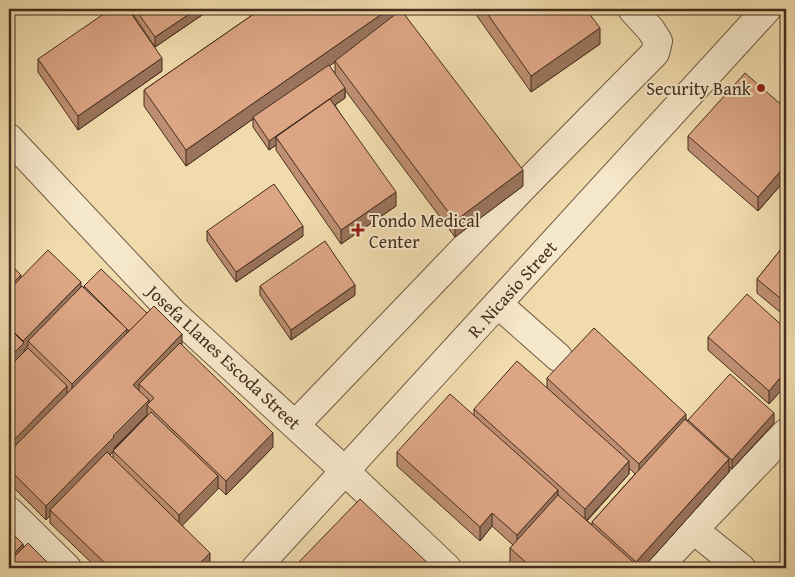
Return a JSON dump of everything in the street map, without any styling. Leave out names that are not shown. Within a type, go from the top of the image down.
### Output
[{"type":"street","points":[[295,425],[529,181],[655,53],[658,41],[651,30],[632,9]]},
{"type":"street","name":"R. Nicasio Street","points":[[256,568],[767,9]]},
{"type":"street","name":"Josefa Llanes Escoda Street","points":[[9,138],[172,313],[346,471],[447,568]]},
{"type":"street","points":[[498,304],[558,357]]},
{"type":"street","points":[[657,568],[786,433]]},
{"type":"street","points":[[9,512],[67,568]]},
{"type":"street","points":[[694,530],[740,568]]},
{"type":"building","points":[[111,9],[128,9],[162,58],[78,116],[38,59]]},
{"type":"building","points":[[135,9],[197,9],[155,37]]},
{"type":"building","points":[[261,9],[389,9],[186,150],[144,90]]},
{"type":"building","points":[[484,9],[586,9],[600,28],[531,76]]},
{"type":"building","points":[[401,10],[523,170],[455,221],[335,61]]},
{"type":"building","points":[[329,65],[345,88],[269,141],[253,117]]},
{"type":"building","name":"Security Bank","points":[[745,73],[786,109],[786,165],[758,197],[688,136]]},
{"type":"building","points":[[330,99],[396,192],[341,230],[276,137]]},
{"type":"building","points":[[9,162],[13,166],[9,171]]},
{"type":"building","points":[[274,184],[303,226],[236,272],[207,231]]},
{"type":"building","points":[[325,241],[355,285],[291,330],[260,286]]},
{"type":"building","points":[[786,243],[786,303],[757,279]]},
{"type":"building","points":[[48,250],[81,282],[23,341],[9,327],[9,290]]},
{"type":"building","points":[[9,263],[21,275],[9,287]]},
{"type":"building","points":[[101,269],[147,313],[129,331],[84,286]]},
{"type":"building","points":[[82,286],[127,329],[72,384],[28,341]]},
{"type":"building","points":[[747,294],[786,329],[786,371],[769,391],[708,337]]},
{"type":"building","points":[[154,306],[182,334],[133,385],[149,400],[46,506],[9,469],[9,452]]},
{"type":"building","points":[[9,328],[24,343],[9,358]]},
{"type":"building","points":[[594,328],[686,414],[639,464],[547,378]]},
{"type":"building","points":[[180,343],[273,433],[226,481],[147,405],[154,398],[139,384]]},
{"type":"building","points":[[28,348],[67,386],[9,445],[9,367]]},
{"type":"building","points":[[517,361],[629,461],[585,509],[474,409]]},
{"type":"building","points":[[730,374],[774,413],[732,460],[688,420]]},
{"type":"building","points":[[450,394],[558,490],[517,535],[492,513],[480,527],[397,452]]},
{"type":"building","points":[[151,412],[218,476],[179,515],[113,451]]},
{"type":"building","points":[[685,419],[729,459],[636,562],[592,522]]},
{"type":"building","points":[[107,452],[210,553],[195,568],[110,568],[50,510]]},
{"type":"building","points":[[558,495],[633,562],[628,568],[532,568],[510,548]]},
{"type":"building","points":[[360,499],[433,568],[304,568],[298,563]]},
{"type":"building","points":[[9,530],[23,544],[9,559]]},
{"type":"building","points":[[28,543],[53,568],[9,568],[9,562]]},
{"type":"place","name":"Security Bank","points":[[761,88]]},
{"type":"place","name":"Tondo Medical Center","points":[[358,230]]}]
